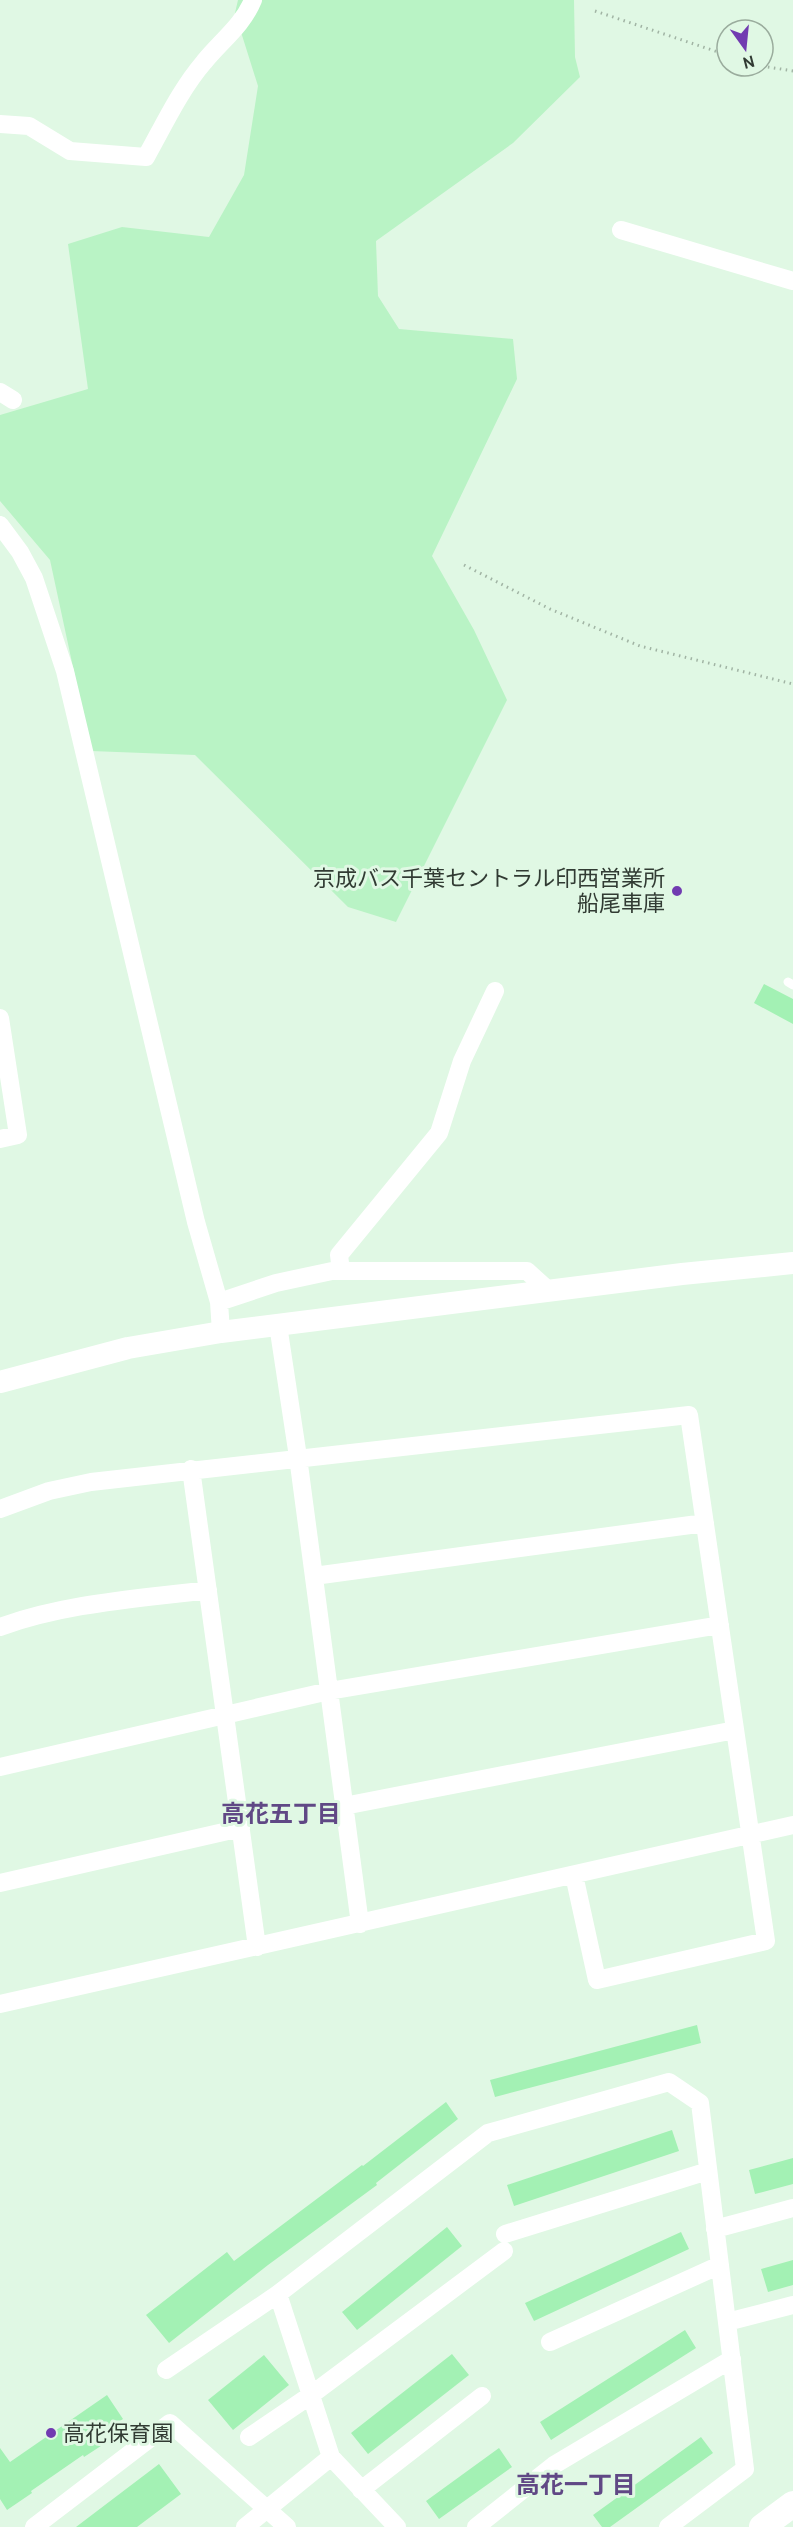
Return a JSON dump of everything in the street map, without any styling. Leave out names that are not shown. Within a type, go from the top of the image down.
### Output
[{"type":"main road","points":[[762,2527],[793,2504]]},
{"type":"street","points":[[0,124],[29,126],[70,151],[146,157],[175,104],[197,71],[247,15],[253,0]]},
{"type":"street","points":[[621,230],[793,281]]},
{"type":"street","points":[[0,525],[20,552],[34,579],[65,671],[196,1222],[219,1302],[221,1332]]},
{"type":"street","points":[[341,1271],[339,1255],[439,1133],[462,1061],[495,991]]},
{"type":"street","points":[[0,1018],[18,1135],[0,1139]]},
{"type":"street","points":[[0,1382],[128,1348],[221,1332],[548,1290],[793,1263]]},
{"type":"street","points":[[219,1302],[276,1283],[332,1271],[527,1271],[548,1290]]},
{"type":"street","points":[[278,1325],[298,1457],[360,1924]]},
{"type":"street","points":[[0,1509],[49,1491],[77,1484],[191,1469],[689,1415],[766,1941],[597,1980],[574,1875]]},
{"type":"street","points":[[191,1469],[257,1947]]},
{"type":"street","points":[[314,1576],[705,1523]]},
{"type":"street","points":[[0,1628],[38,1615],[71,1608],[208,1590]]},
{"type":"street","points":[[0,1767],[329,1691],[720,1625]]},
{"type":"street","points":[[344,1806],[735,1730]]},
{"type":"street","points":[[0,2004],[793,1825]]},
{"type":"street","points":[[2,1876],[241,1828]]},
{"type":"street","points":[[166,2370],[278,2294],[488,2133],[669,2082],[700,2103],[745,2469],[668,2527]]},
{"type":"street","points":[[249,2437],[311,2395],[504,2242],[708,2171]]},
{"type":"street","points":[[715,2229],[793,2208]]},
{"type":"street","points":[[550,2342],[720,2265]]},
{"type":"street","points":[[278,2294],[331,2457],[397,2527]]},
{"type":"street","points":[[727,2322],[793,2305]]},
{"type":"street","points":[[476,2527],[554,2465],[732,2360]]},
{"type":"street","points":[[361,2490],[482,2396]]},
{"type":"street","points":[[34,2527],[170,2423],[287,2527]]},
{"type":"street","points":[[245,2527],[331,2457]]},
{"type":"path","points":[[595,11],[715,52]]},
{"type":"path","points":[[775,68],[793,71]]},
{"type":"path","points":[[465,565],[550,609],[640,646],[793,684]]},
{"type":"green space","points":[[238,0],[574,0],[575,57],[580,77],[513,143],[376,241],[378,296],[399,329],[513,339],[517,379],[432,556],[474,630],[507,700],[396,922],[348,907],[195,755],[91,751],[50,560],[0,501],[0,415],[88,389],[68,244],[122,227],[209,237],[244,175],[258,86],[235,13]]},
{"type":"building","points":[[764,984],[793,999],[793,1024],[754,1003]]},
{"type":"building","points":[[697,2025],[701,2043],[495,2097],[490,2080]]},
{"type":"building","points":[[446,2102],[458,2119],[376,2183],[377,2185],[268,2265],[169,2343],[146,2315],[227,2252],[234,2261]]},
{"type":"building","points":[[672,2130],[679,2151],[514,2206],[507,2185]]},
{"type":"building","points":[[793,2158],[793,2184],[755,2194],[749,2170]]},
{"type":"building","points":[[447,2227],[462,2246],[357,2330],[342,2312]]},
{"type":"building","points":[[681,2232],[689,2249],[534,2321],[525,2303]]},
{"type":"building","points":[[793,2260],[793,2285],[768,2292],[761,2269]]},
{"type":"building","points":[[685,2330],[696,2348],[551,2440],[540,2422]]},
{"type":"building","points":[[452,2354],[469,2375],[368,2454],[351,2433]]},
{"type":"building","points":[[264,2355],[289,2385],[233,2430],[208,2400]]},
{"type":"building","points":[[107,2395],[123,2419],[98,2436],[104,2444],[84,2457],[83,2455],[7,2510],[0,2499],[0,2448],[10,2462]]},
{"type":"building","points":[[701,2437],[713,2453],[610,2527],[602,2527],[593,2515]]},
{"type":"building","points":[[499,2448],[512,2467],[439,2519],[426,2501]]},
{"type":"building","points":[[159,2464],[181,2494],[137,2527],[76,2527]]},
{"type":"place","name":"京成バス千葉セントラル印西営業所 船尾車庫","points":[[677,891]]},
{"type":"place","name":"高花保育園","points":[[51,2433]]},
{"type":"district","name":"高花五丁目","points":[[281,1814]]},
{"type":"district","name":"高花一丁目","points":[[576,2485]]}]
